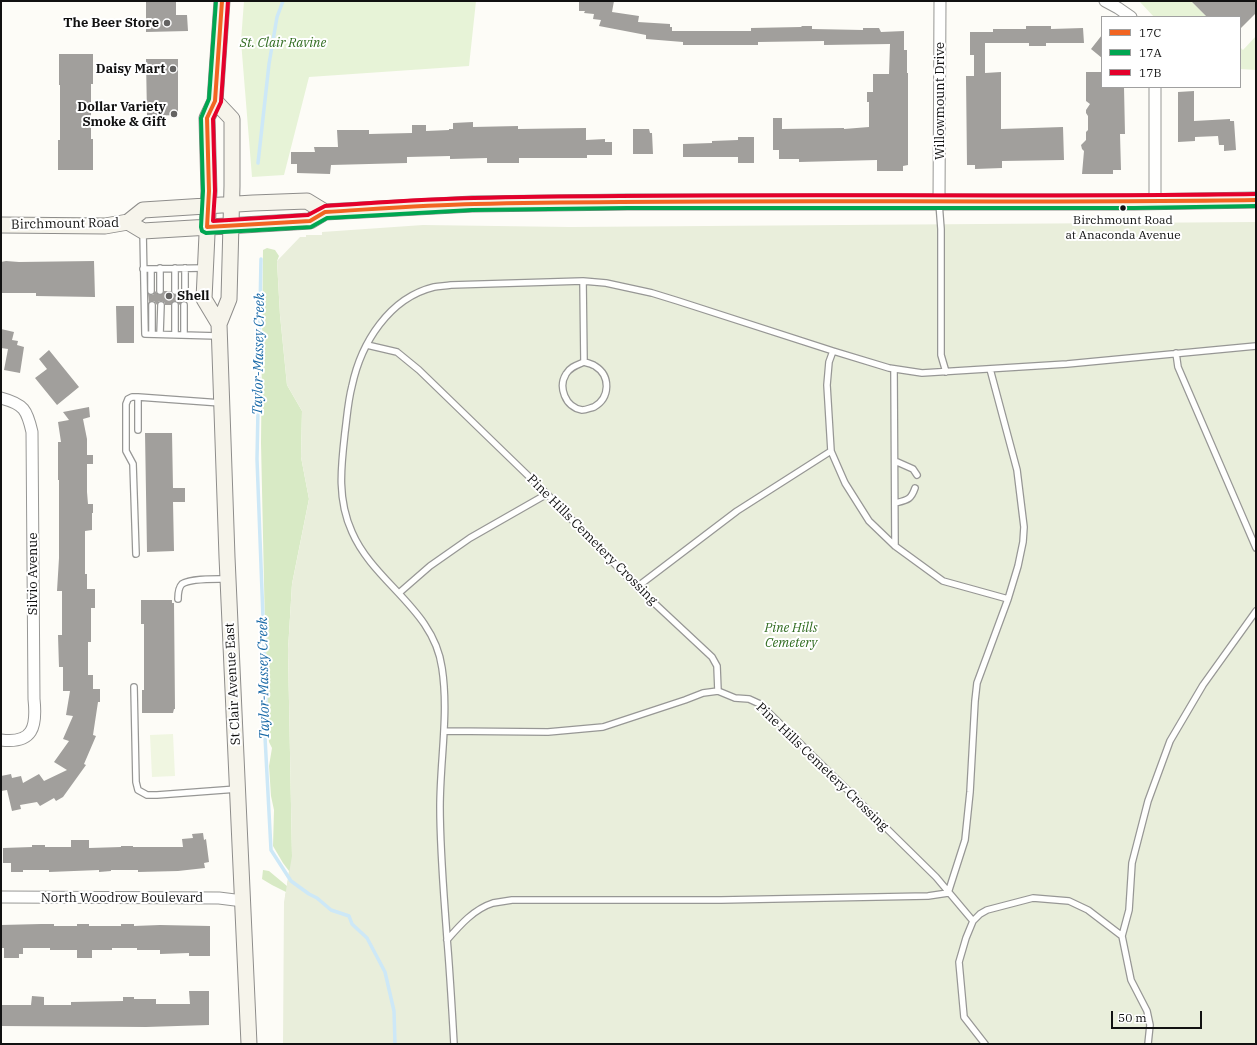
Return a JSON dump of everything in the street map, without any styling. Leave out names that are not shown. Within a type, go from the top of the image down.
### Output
[{"type":"main road","name":"St Clair Avenue East","points":[[219,330],[204,299],[209,191],[207,118],[215,101],[222,1]]},
{"type":"main road","name":"St Clair Avenue East","points":[[215,101],[232,119],[229,299],[219,330],[228,579],[249,1044]]},
{"type":"main road","points":[[143,231],[310,221],[325,212],[472,204],[1256,200]]},
{"type":"main road","name":"Birchmount Road","points":[[1,225],[105,226],[128,222],[143,210],[307,201],[325,212]]},
{"type":"main road","name":"Birchmount Road","points":[[128,222],[143,231]]},
{"type":"street","name":"Willowmount Drive","points":[[938,202],[940,1]]},
{"type":"street","points":[[1104,1],[1130,16]]},
{"type":"street","points":[[1155,88],[1155,201]]},
{"type":"street","name":"Silvio Avenue","points":[[1,398],[14,402],[22,407],[27,416],[32,432],[34,699],[36,716],[32,730],[25,738],[18,741],[1,740]]},
{"type":"street","name":"North Woodrow Boulevard","points":[[1,897],[219,898],[243,901]]},
{"type":"lane","points":[[938,202],[941,229],[941,355],[946,372]]},
{"type":"lane","points":[[143,231],[145,334],[184,335],[219,330]]},
{"type":"lane","points":[[150,268],[151,291]]},
{"type":"lane","points":[[160,268],[160,291]]},
{"type":"lane","points":[[175,291],[176,268]]},
{"type":"lane","points":[[184,291],[185,268]]},
{"type":"lane","points":[[144,269],[205,268]]},
{"type":"lane","points":[[583,282],[584,362]]},
{"type":"lane","points":[[454,1044],[444,897],[440,807],[445,698],[440,658],[433,638],[415,610],[371,564],[360,548],[352,532],[342,501],[341,468],[352,386],[357,367],[374,331],[388,314],[404,301],[434,287],[451,285],[583,282],[606,283],[652,293],[894,369],[922,373],[1067,364],[1256,346]]},
{"type":"lane","points":[[152,305],[152,334]]},
{"type":"lane","points":[[160,334],[161,305]]},
{"type":"lane","points":[[175,305],[175,334]]},
{"type":"lane","points":[[184,305],[184,335]]},
{"type":"lane","name":"Pine Hills Cemetery Crossing","points":[[367,345],[397,352],[419,370],[547,494],[637,587],[712,657],[717,666],[718,691],[735,698],[750,699],[760,704],[936,877],[973,921]]},
{"type":"lane","points":[[833,351],[829,362],[827,385],[831,451],[844,483],[869,521],[895,546],[943,581],[1008,599]]},
{"type":"lane","points":[[1176,353],[1178,367],[1256,548]]},
{"type":"lane","points":[[584,362],[599,369],[606,380],[607,386],[606,394],[597,405],[582,410],[570,404],[565,398],[562,389],[562,381],[566,373],[574,366],[584,362]]},
{"type":"lane","points":[[894,369],[895,546]]},
{"type":"lane","points":[[447,940],[472,914],[492,904],[512,900],[729,900],[928,896],[948,892],[965,840],[970,792],[977,682],[1008,599],[1018,566],[1023,542],[1024,527],[1017,470],[990,369]]},
{"type":"lane","points":[[136,554],[133,464],[126,451],[126,404],[128,399],[138,397],[221,403]]},
{"type":"lane","points":[[138,397],[138,430]]},
{"type":"lane","points":[[637,587],[737,511],[831,451]]},
{"type":"lane","points":[[895,461],[913,469],[917,475]]},
{"type":"lane","points":[[895,503],[908,500],[915,488]]},
{"type":"lane","points":[[399,593],[430,566],[470,538],[547,494]]},
{"type":"lane","points":[[178,600],[178,589],[186,582],[193,580],[228,579]]},
{"type":"lane","points":[[1148,1044],[1150,1025],[1147,1011],[1131,980],[1122,936],[1129,910],[1132,863],[1148,801],[1170,741],[1203,685],[1256,611]]},
{"type":"lane","points":[[134,687],[136,782],[138,790],[147,795],[157,795],[238,789]]},
{"type":"lane","points":[[444,731],[548,732],[603,727],[702,693],[718,691]]},
{"type":"lane","points":[[985,1044],[964,1017],[959,962],[973,921],[980,914],[988,910],[1033,898],[1069,901],[1088,910],[1122,936]]},
{"type":"green space","name":"St. Clair Ravine","points":[[244,1],[476,1],[469,66],[309,77],[284,175],[252,177],[241,41]]},
{"type":"green space","points":[[1191,1],[1206,16],[1153,16],[1140,2]]},
{"type":"green space","points":[[1256,36],[1256,70],[1241,69],[1241,48],[1243,50]]},
{"type":"green space","name":"Pine Hills Cemetery","points":[[1256,222],[1256,1044],[283,1044],[284,902],[292,856],[288,650],[292,584],[309,499],[301,457],[302,411],[287,385],[280,315],[277,261],[300,237],[306,237],[306,235],[322,235],[322,232],[423,225],[570,227]]},
{"type":"green space","points":[[267,248],[275,250],[279,256],[277,261],[280,315],[287,385],[302,411],[301,457],[309,499],[292,584],[288,650],[292,856],[297,862],[285,898],[286,892],[262,879],[263,870],[269,871],[287,886],[289,871],[273,846],[274,810],[271,796],[269,766],[272,748],[269,742],[267,723],[268,690],[265,629],[261,443],[263,250]]},
{"type":"green space","points":[[173,734],[175,776],[152,777],[150,735]]},
{"type":"building","name":"The Beer Store","points":[[146,1],[176,1],[176,15],[187,15],[188,31],[146,32]]},
{"type":"building","points":[[579,1],[614,1],[612,12],[639,16],[638,22],[670,24],[672,31],[751,31],[751,28],[812,26],[812,29],[863,30],[863,28],[879,28],[881,32],[904,31],[904,50],[907,50],[908,73],[908,165],[903,166],[903,171],[877,171],[877,160],[799,162],[799,159],[779,159],[779,150],[773,150],[773,118],[782,118],[782,129],[844,129],[869,127],[869,102],[867,102],[867,92],[873,92],[873,74],[889,74],[890,44],[824,45],[824,41],[758,42],[758,45],[683,45],[683,42],[646,39],[646,35],[599,26],[601,20],[593,19],[594,14],[579,11]]},
{"type":"building","points":[[1191,1],[1256,1],[1256,13],[1241,28],[1241,16],[1206,16]]},
{"type":"building","points":[[1026,26],[1051,26],[1051,29],[1083,28],[1084,43],[1046,43],[1046,46],[1029,46],[1029,43],[985,43],[985,73],[1001,72],[1001,129],[1063,127],[1064,160],[1002,161],[1002,168],[975,169],[975,165],[967,165],[966,76],[974,76],[974,55],[970,55],[970,32],[993,32],[993,29],[1026,29]]},
{"type":"building","points":[[1101,36],[1101,57],[1091,49]]},
{"type":"building","points":[[59,54],[93,54],[93,84],[91,84],[91,139],[93,139],[93,170],[58,170],[58,140],[60,140]]},
{"type":"building","points":[[146,59],[178,59],[178,115],[147,116]]},
{"type":"building","points":[[1086,72],[1101,72],[1101,88],[1124,88],[1125,134],[1120,134],[1121,170],[1113,170],[1113,174],[1082,174],[1084,151],[1081,145],[1086,140],[1088,116],[1086,110],[1090,104],[1086,101]]},
{"type":"building","points":[[1194,91],[1194,121],[1230,119],[1230,121],[1234,121],[1236,150],[1224,151],[1224,145],[1219,145],[1218,136],[1195,137],[1195,141],[1178,142],[1178,92]]},
{"type":"building","points":[[473,122],[473,127],[518,126],[518,129],[586,128],[586,140],[605,139],[605,142],[612,142],[612,155],[587,155],[587,158],[519,158],[519,163],[487,163],[487,158],[450,159],[450,156],[407,157],[407,163],[331,165],[330,174],[297,173],[297,164],[291,164],[291,152],[315,152],[314,147],[338,147],[337,130],[369,130],[369,134],[412,133],[412,125],[426,125],[426,131],[449,130],[453,129],[453,123]]},
{"type":"building","points":[[633,129],[649,129],[650,133],[652,133],[653,154],[633,154]]},
{"type":"building","points":[[738,137],[754,137],[754,163],[738,163],[738,157],[683,157],[683,144],[738,140]]},
{"type":"building","points":[[94,261],[95,297],[36,296],[36,293],[1,293],[1,262]]},
{"type":"building","points":[[155,291],[160,295],[164,291],[171,291],[175,295],[181,291],[185,295],[185,301],[180,305],[175,301],[171,305],[165,305],[162,301],[159,301],[157,305],[154,301],[149,302],[148,294],[153,295]]},
{"type":"building","points":[[116,306],[134,306],[134,343],[117,343]]},
{"type":"building","points":[[1,329],[14,332],[12,340],[18,341],[17,345],[24,347],[20,373],[4,370],[8,349],[1,348]]},
{"type":"building","points":[[49,350],[79,387],[57,405],[35,378],[47,369],[39,359]]},
{"type":"building","points":[[89,407],[90,417],[83,419],[87,439],[87,455],[93,455],[93,464],[87,464],[87,492],[88,504],[93,504],[93,513],[92,530],[85,531],[85,574],[87,574],[87,589],[95,589],[95,608],[91,608],[91,642],[88,642],[88,675],[93,675],[93,689],[100,689],[100,702],[98,702],[93,735],[96,736],[84,764],[86,765],[63,797],[56,801],[54,798],[40,806],[37,802],[20,805],[21,809],[12,811],[7,790],[1,791],[1,776],[11,774],[12,778],[21,776],[23,783],[39,774],[44,781],[67,770],[54,762],[69,741],[63,739],[73,716],[66,715],[70,691],[63,691],[63,667],[59,667],[58,635],[62,635],[62,591],[57,591],[59,558],[58,442],[61,442],[58,422],[69,420],[63,412]]},
{"type":"building","points":[[145,433],[172,433],[173,488],[185,488],[185,502],[173,502],[174,551],[147,552]]},
{"type":"building","points":[[141,600],[172,600],[172,603],[174,603],[175,709],[173,713],[142,713],[142,690],[144,690],[144,624],[141,624]]},
{"type":"building","points":[[203,833],[204,840],[206,839],[209,862],[204,863],[205,868],[178,871],[138,872],[138,870],[49,872],[49,870],[23,870],[23,872],[11,872],[11,863],[3,863],[3,848],[32,847],[32,845],[45,845],[45,847],[71,847],[71,840],[89,840],[89,848],[121,846],[183,847],[182,839],[193,838],[192,834]]},
{"type":"building","points":[[54,924],[54,926],[77,926],[77,924],[89,924],[89,926],[121,926],[121,924],[134,924],[134,926],[210,926],[210,956],[189,956],[189,953],[160,954],[160,950],[112,948],[112,950],[92,950],[92,958],[77,958],[77,950],[23,948],[23,954],[19,954],[19,958],[4,958],[4,948],[1,948],[1,925]]},
{"type":"building","points":[[189,991],[209,991],[209,1025],[146,1027],[1,1026],[1,1005],[31,1005],[32,996],[44,997],[44,1005],[71,1005],[71,1002],[123,1001],[123,997],[134,997],[134,999],[156,999],[156,1004],[190,1004]]},
{"type":"waterway","points":[[258,163],[269,64],[277,17],[283,1]]},
{"type":"waterway","name":"Taylor-Massey Creek","points":[[261,259],[257,459],[266,698],[265,737],[271,850],[291,881],[317,898],[331,910],[349,916],[352,924],[367,938],[385,972],[394,1011],[395,1044]]},
{"type":"transit line","name":"17A","points":[[216,1],[209,99],[201,118],[203,191],[201,227],[202,231],[206,233],[311,227],[327,218],[472,210],[627,208],[1134,208],[1256,206]]},
{"type":"transit line","name":"17C","points":[[222,1],[215,101],[207,118],[209,191],[207,227],[310,221],[325,212],[475,204],[670,201],[1256,200]]},
{"type":"transit line","name":"17B","points":[[228,1],[221,102],[213,119],[215,191],[213,221],[308,215],[325,206],[474,198],[670,195],[1256,194]]},
{"type":"place","name":"The Beer Store","points":[[167,23]]},
{"type":"place","name":"Daisy Mart","points":[[173,69]]},
{"type":"place","name":"Dollar Variety Smoke & Gift","points":[[174,114]]},
{"type":"place","name":"Birchmount Road at Anaconda Avenue","points":[[1123,208]]},
{"type":"place","name":"Shell","points":[[169,296]]}]
